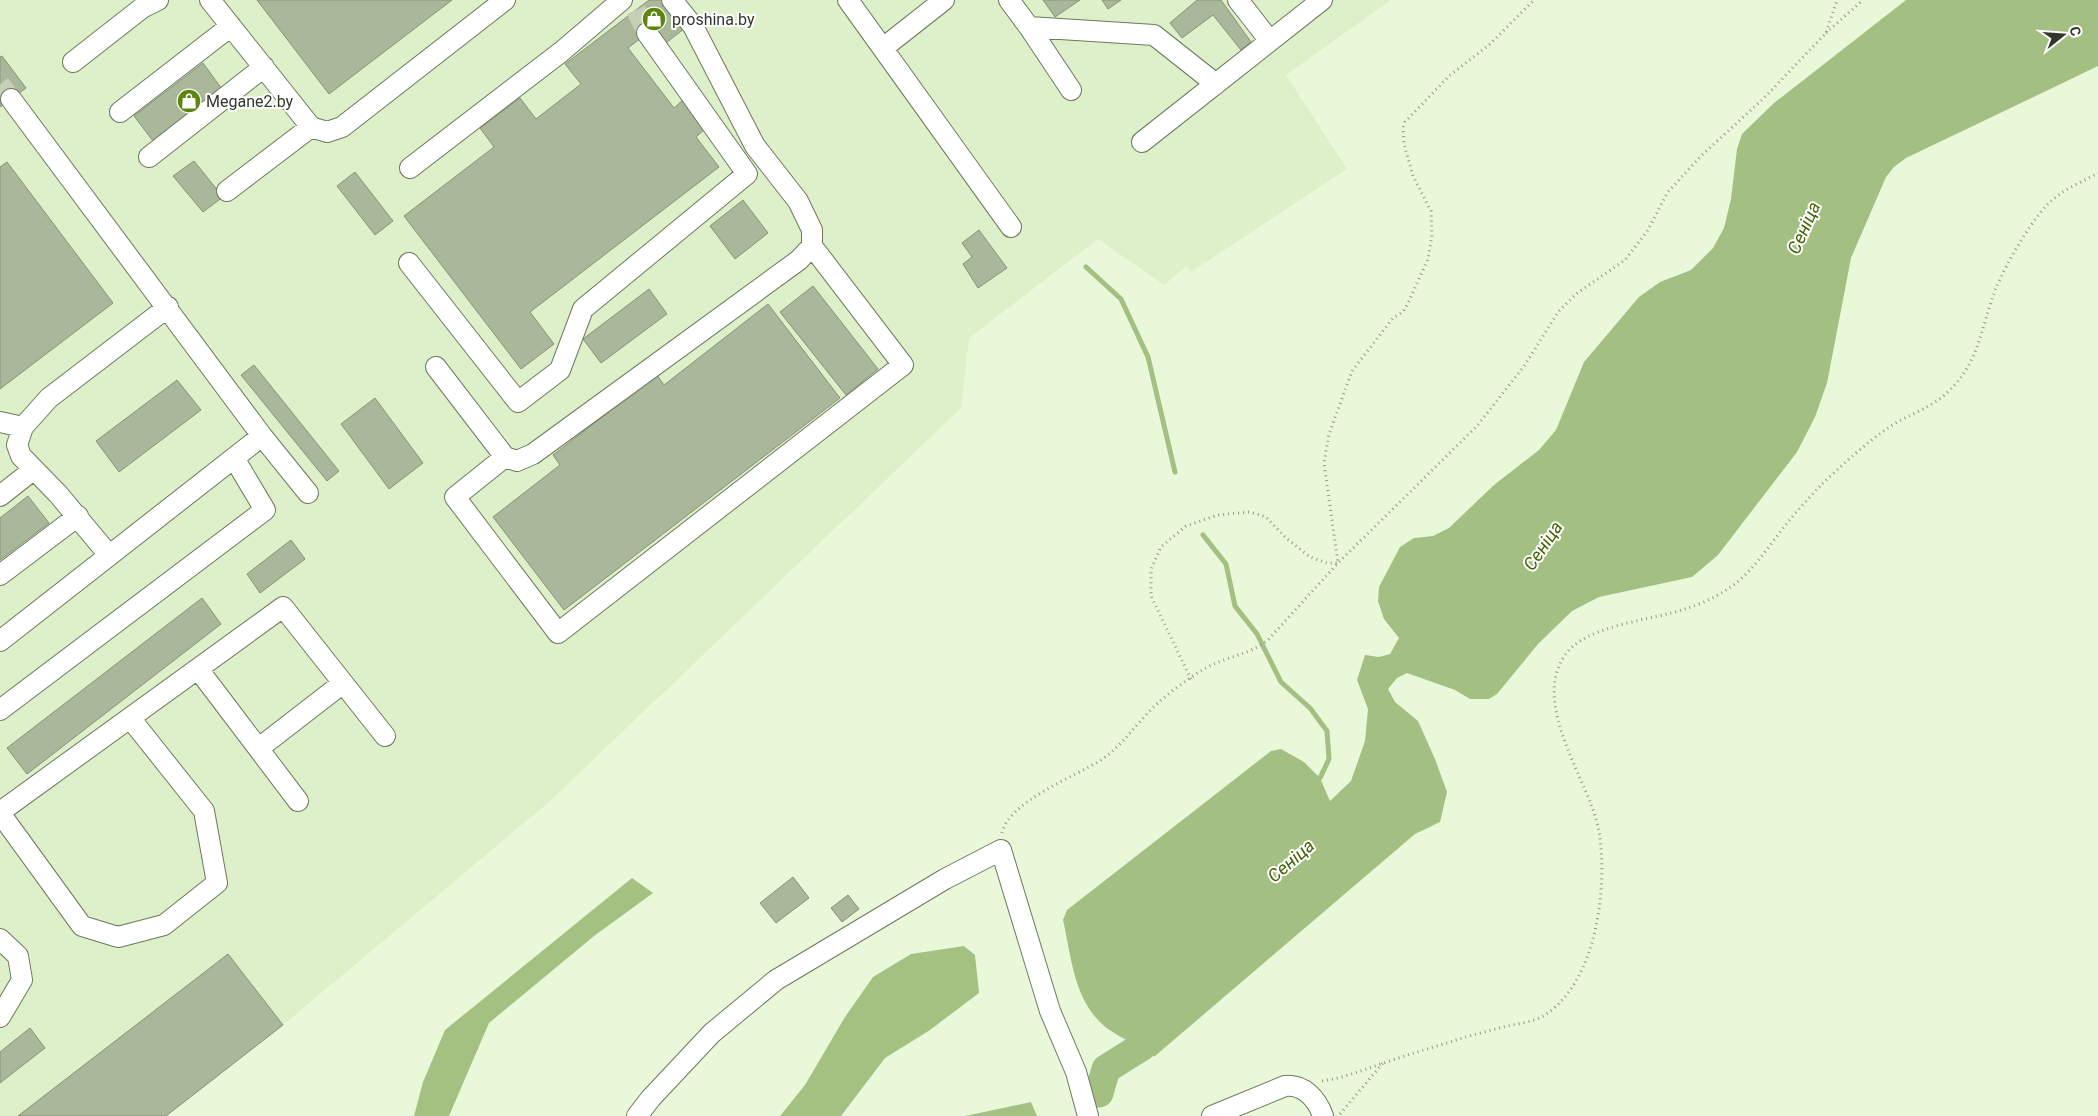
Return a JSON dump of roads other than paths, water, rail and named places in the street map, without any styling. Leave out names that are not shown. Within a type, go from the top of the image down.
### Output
[{"type":"street","points":[[73,62],[142,8],[158,0]]},
{"type":"street","points":[[210,0],[311,127],[327,132],[342,127],[505,0]]},
{"type":"street","points":[[505,457],[455,497],[558,633],[904,365],[812,246],[812,230],[798,201],[755,146],[693,26],[672,0]]},
{"type":"street","points":[[848,0],[1011,227]]},
{"type":"street","points":[[883,48],[944,0]]},
{"type":"street","points":[[1009,0],[1071,90]]},
{"type":"street","points":[[1238,0],[1270,41]]},
{"type":"street","points":[[1142,142],[1322,0]]},
{"type":"street","points":[[410,168],[561,52],[630,3]]},
{"type":"street","points":[[120,112],[231,26]]},
{"type":"street","points":[[1029,27],[1154,35],[1216,84]]},
{"type":"street","points":[[409,263],[518,402],[560,370],[583,308],[747,174],[647,33]]},
{"type":"street","points":[[149,157],[264,68]]},
{"type":"street","points":[[11,98],[262,436],[308,493]]},
{"type":"street","points":[[228,192],[311,127]]},
{"type":"street","points":[[436,367],[505,457],[517,461],[533,454],[799,260],[812,246]]},
{"type":"street","points":[[110,555],[78,516],[21,456],[17,445],[23,427],[49,398],[168,307]]},
{"type":"street","points":[[0,422],[23,427]]},
{"type":"street","points":[[0,642],[262,436]]},
{"type":"street","points":[[0,710],[265,510],[234,458]]},
{"type":"street","points":[[0,496],[33,470]]},
{"type":"street","points":[[0,574],[78,516]]},
{"type":"street","points":[[130,718],[204,811],[218,883],[164,925],[118,937],[82,926],[0,812],[283,607],[385,736]]},
{"type":"street","points":[[198,669],[298,801]]},
{"type":"street","points":[[258,748],[343,683]]},
{"type":"street","points":[[637,1116],[651,1098],[712,1033],[776,980],[952,875],[1001,850],[1050,1011],[1076,1072],[1088,1116]]},
{"type":"street","points":[[0,939],[18,956],[22,980],[0,1017]]},
{"type":"street","points":[[1212,1116],[1291,1085],[1301,1088],[1312,1096],[1319,1105],[1323,1116]]},
{"type":"water","points":[[1906,0],[2098,0],[2098,66],[1906,158],[1894,167],[1886,177],[1851,258],[1827,383],[1815,417],[1797,452],[1718,555],[1692,577],[1599,597],[1572,611],[1538,644],[1497,694],[1489,699],[1470,699],[1455,690],[1407,673],[1397,678],[1388,689],[1395,702],[1418,721],[1447,792],[1440,822],[1415,834],[1155,1056],[1149,1057],[1135,1045],[1108,1029],[1088,1007],[1076,980],[1063,920],[1067,910],[1271,751],[1281,749],[1304,762],[1320,778],[1330,801],[1351,781],[1365,741],[1368,709],[1357,680],[1365,655],[1379,657],[1390,654],[1399,638],[1384,619],[1378,601],[1379,587],[1400,547],[1414,538],[1433,536],[1449,528],[1494,485],[1539,450],[1556,430],[1584,362],[1639,297],[1660,282],[1691,270],[1713,248],[1724,228],[1731,199],[1737,149],[1742,134],[1774,103]]},
{"type":"waterway","points":[[1086,267],[1121,299],[1148,357],[1175,472]]},
{"type":"waterway","points":[[1203,535],[1226,564],[1235,606],[1257,634],[1281,682],[1310,708],[1327,731],[1329,759],[1320,778]]},
{"type":"waterway","name":"Сеніца","points":[[1099,1093],[1106,1069],[1141,1047],[1148,1009]]},
{"type":"tunnel","points":[[636,10],[647,33]]},
{"type":"tunnel","points":[[0,84],[11,99]]},
{"type":"place","name":"proshina.by","points":[[654,19]]},
{"type":"place","name":"Megane2.by","points":[[189,101]]}]
